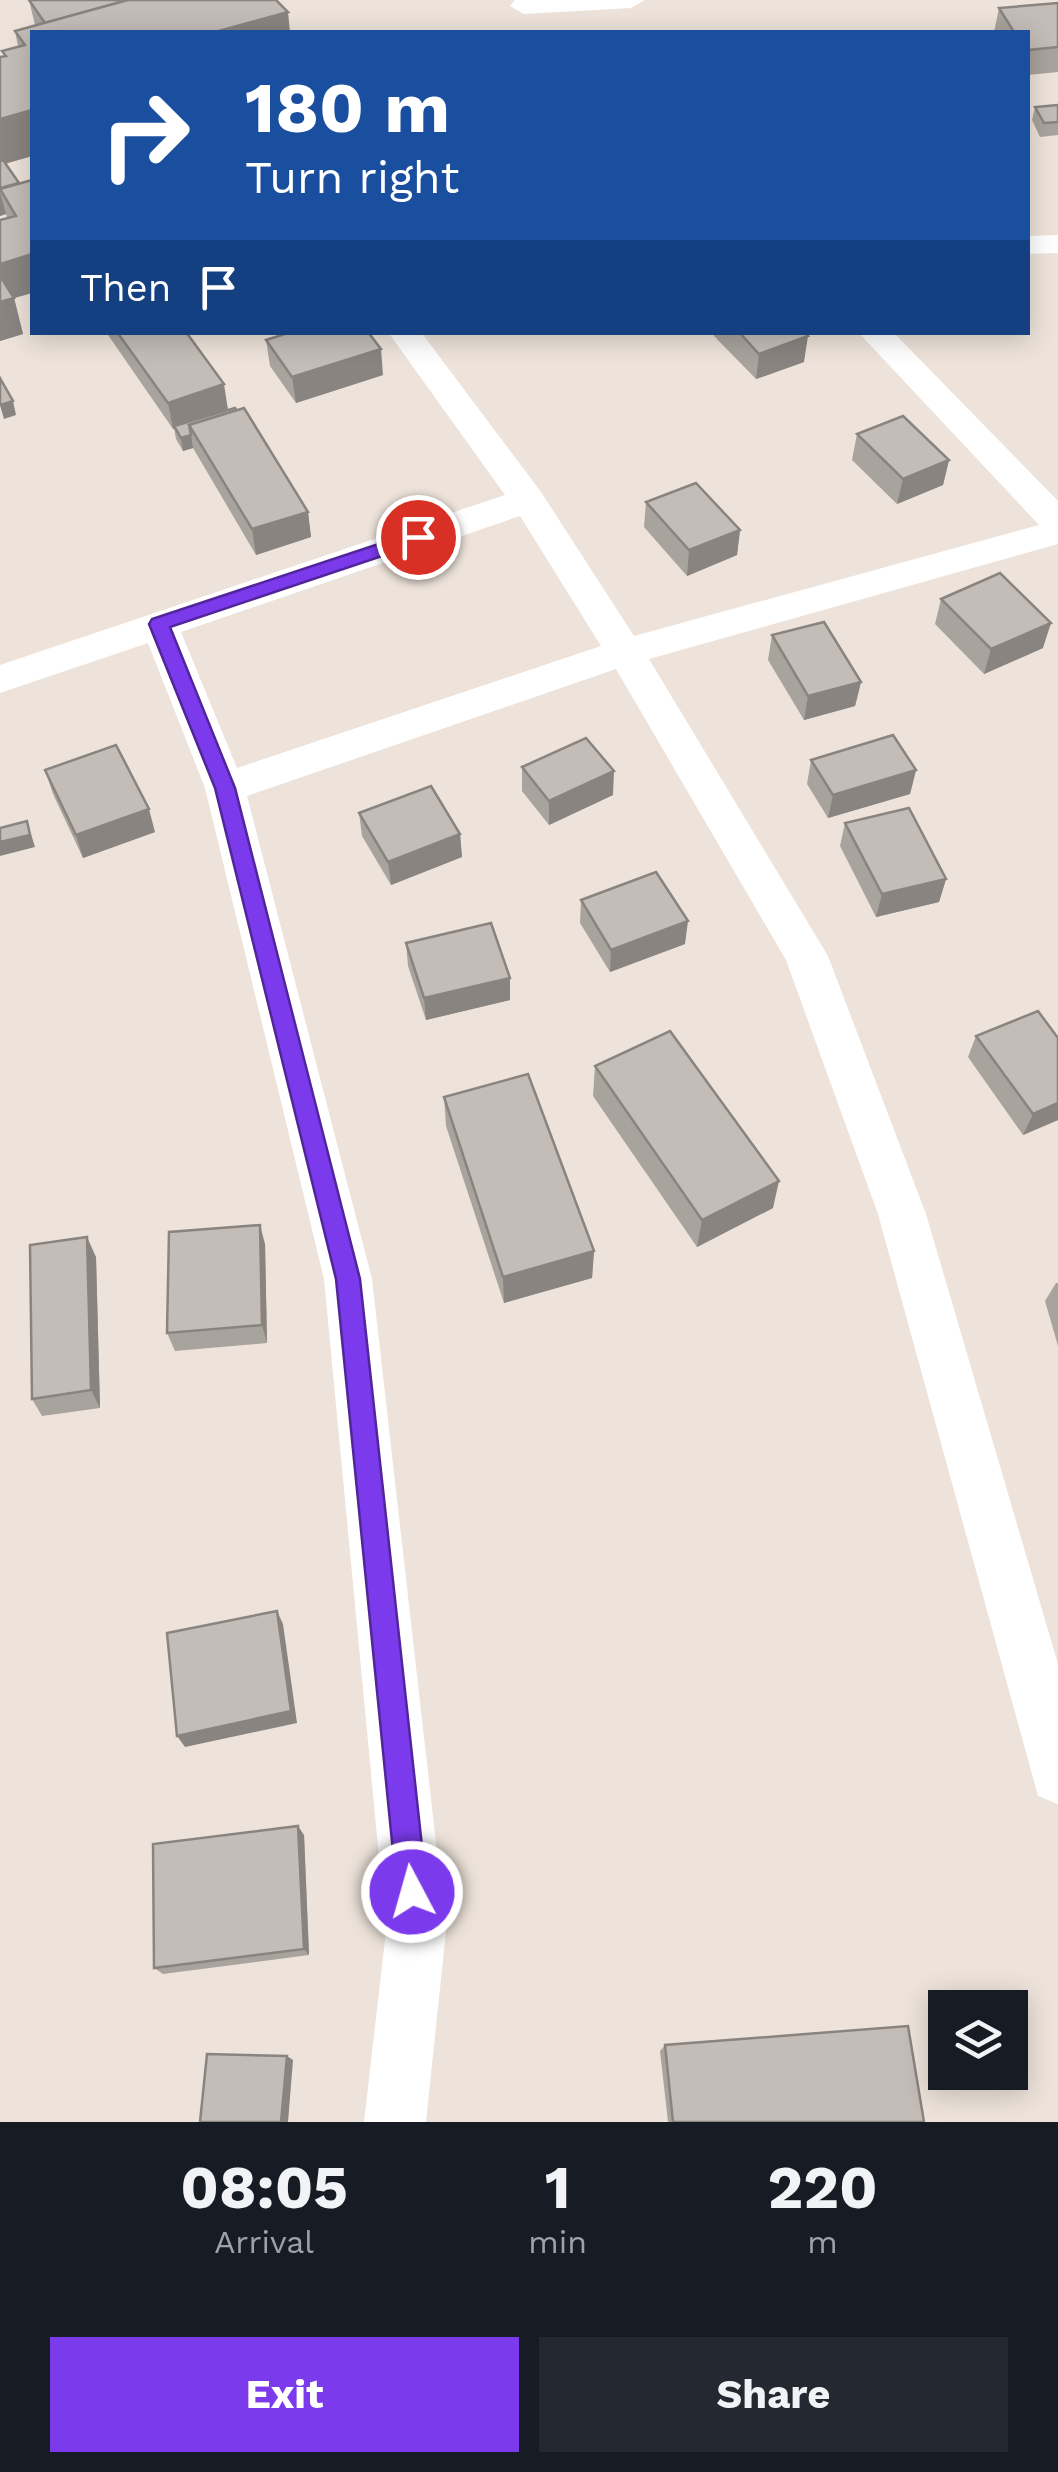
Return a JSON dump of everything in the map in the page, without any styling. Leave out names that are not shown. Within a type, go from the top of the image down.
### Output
[{"type":"street","points":[[521,3],[631,0]]},
{"type":"street","points":[[521,3],[552,30]]},
{"type":"street","points":[[1030,245],[1058,244]]},
{"type":"street","points":[[406,335],[528,500],[626,652],[806,956],[902,1214],[1028,1654],[1058,1776]]},
{"type":"street","points":[[877,335],[1058,522]]},
{"type":"street","points":[[0,679],[528,500]]},
{"type":"street","points":[[225,788],[626,652],[1058,532]]},
{"type":"street","points":[[159,624],[225,788],[348,1279],[416,1931],[395,2122]]},
{"type":"building","points":[[29,0],[128,0],[45,23]]},
{"type":"building","points":[[128,0],[276,0],[288,12],[222,30],[30,30],[30,111],[0,119],[0,57],[6,56],[2,51],[25,45],[15,31]]},
{"type":"building","points":[[1058,3],[1058,47],[1030,50],[1030,30],[1013,30],[999,8]]},
{"type":"building","points":[[1058,105],[1058,122],[1044,123],[1035,107]]},
{"type":"building","points":[[0,161],[19,183],[0,188]]},
{"type":"building","points":[[30,181],[30,255],[0,264],[0,220],[16,216],[0,189]]},
{"type":"building","points":[[0,276],[14,298],[0,302]]},
{"type":"building","points":[[119,335],[188,335],[224,384],[168,403]]},
{"type":"building","points":[[282,335],[370,335],[381,349],[292,377],[266,340]]},
{"type":"building","points":[[742,335],[808,336],[759,354]]},
{"type":"building","points":[[0,378],[13,401],[0,405]]},
{"type":"building","points":[[235,408],[237,411],[189,425],[191,435],[181,438],[174,426]]},
{"type":"building","points":[[244,408],[308,512],[252,529],[189,425]]},
{"type":"building","points":[[903,416],[949,460],[903,479],[857,434]]},
{"type":"building","points":[[696,483],[740,530],[689,550],[646,502]]},
{"type":"building","points":[[1000,573],[1051,623],[991,649],[941,599]]},
{"type":"building","points":[[824,622],[861,682],[808,696],[772,635]]},
{"type":"building","points":[[893,735],[916,770],[833,795],[811,760]]},
{"type":"building","points":[[586,738],[614,771],[549,801],[522,767]]},
{"type":"building","points":[[116,745],[149,809],[76,835],[45,770]]},
{"type":"building","points":[[431,786],[460,834],[388,862],[359,813]]},
{"type":"building","points":[[909,808],[946,879],[882,894],[845,823]]},
{"type":"building","points":[[27,821],[30,835],[0,842],[0,828]]},
{"type":"building","points":[[656,872],[688,921],[611,950],[581,900]]},
{"type":"building","points":[[491,923],[510,978],[424,998],[406,943]]},
{"type":"building","points":[[1038,1011],[1058,1038],[1058,1103],[1033,1114],[976,1036]]},
{"type":"building","points":[[670,1031],[779,1181],[702,1220],[595,1066]]},
{"type":"building","points":[[528,1074],[594,1251],[503,1277],[444,1097]]},
{"type":"building","points":[[260,1225],[262,1325],[167,1333],[169,1232]]},
{"type":"building","points":[[87,1237],[91,1390],[32,1399],[30,1245]]},
{"type":"building","points":[[277,1611],[291,1711],[177,1736],[167,1633]]},
{"type":"building","points":[[298,1826],[304,1949],[154,1968],[153,1844]]},
{"type":"building","points":[[908,2026],[924,2122],[673,2122],[665,2045]]},
{"type":"building","points":[[207,2054],[287,2056],[281,2122],[200,2122]]},
{"type":"route","points":[[412,1892],[348,1279],[225,788],[159,624],[418,537]]}]
